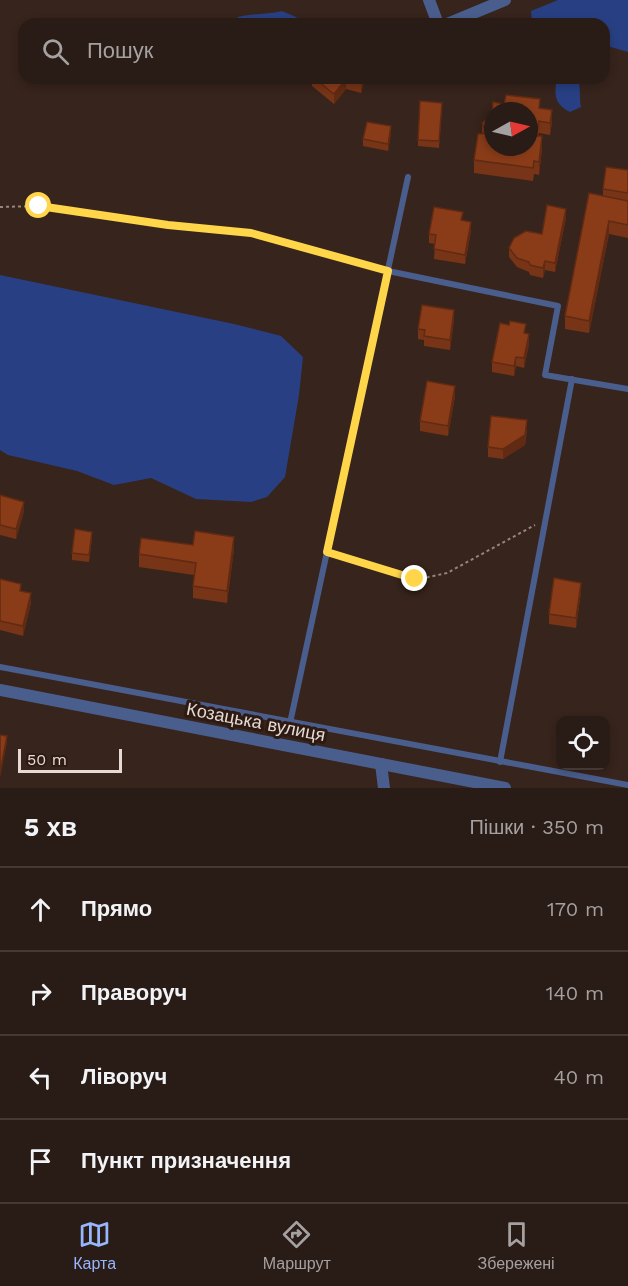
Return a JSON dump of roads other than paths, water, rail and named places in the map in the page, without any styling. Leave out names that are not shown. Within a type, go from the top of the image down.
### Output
[{"type":"street","points":[[429,0],[436,18]]},
{"type":"street","points":[[462,18],[505,0]]},
{"type":"street","name":"Козацька вулиця","points":[[0,690],[504,788]]},
{"type":"street","points":[[381,764],[384,788]]},
{"type":"lane","points":[[290,723],[408,177]]},
{"type":"lane","points":[[388,271],[558,306],[545,375],[628,389]]},
{"type":"lane","points":[[500,762],[572,379]]},
{"type":"lane","points":[[0,667],[628,785]]},
{"type":"water","points":[[558,0],[628,0],[628,52],[610,47],[610,18],[532,18],[531,11]]},
{"type":"water","points":[[282,11],[297,18],[237,18],[249,15]]},
{"type":"water","points":[[556,84],[579,84],[581,107],[570,112],[565,109],[556,98]]},
{"type":"water","points":[[0,275],[281,336],[303,357],[285,477],[267,497],[251,502],[196,499],[151,478],[114,485],[77,471],[8,455],[0,450]]}]
